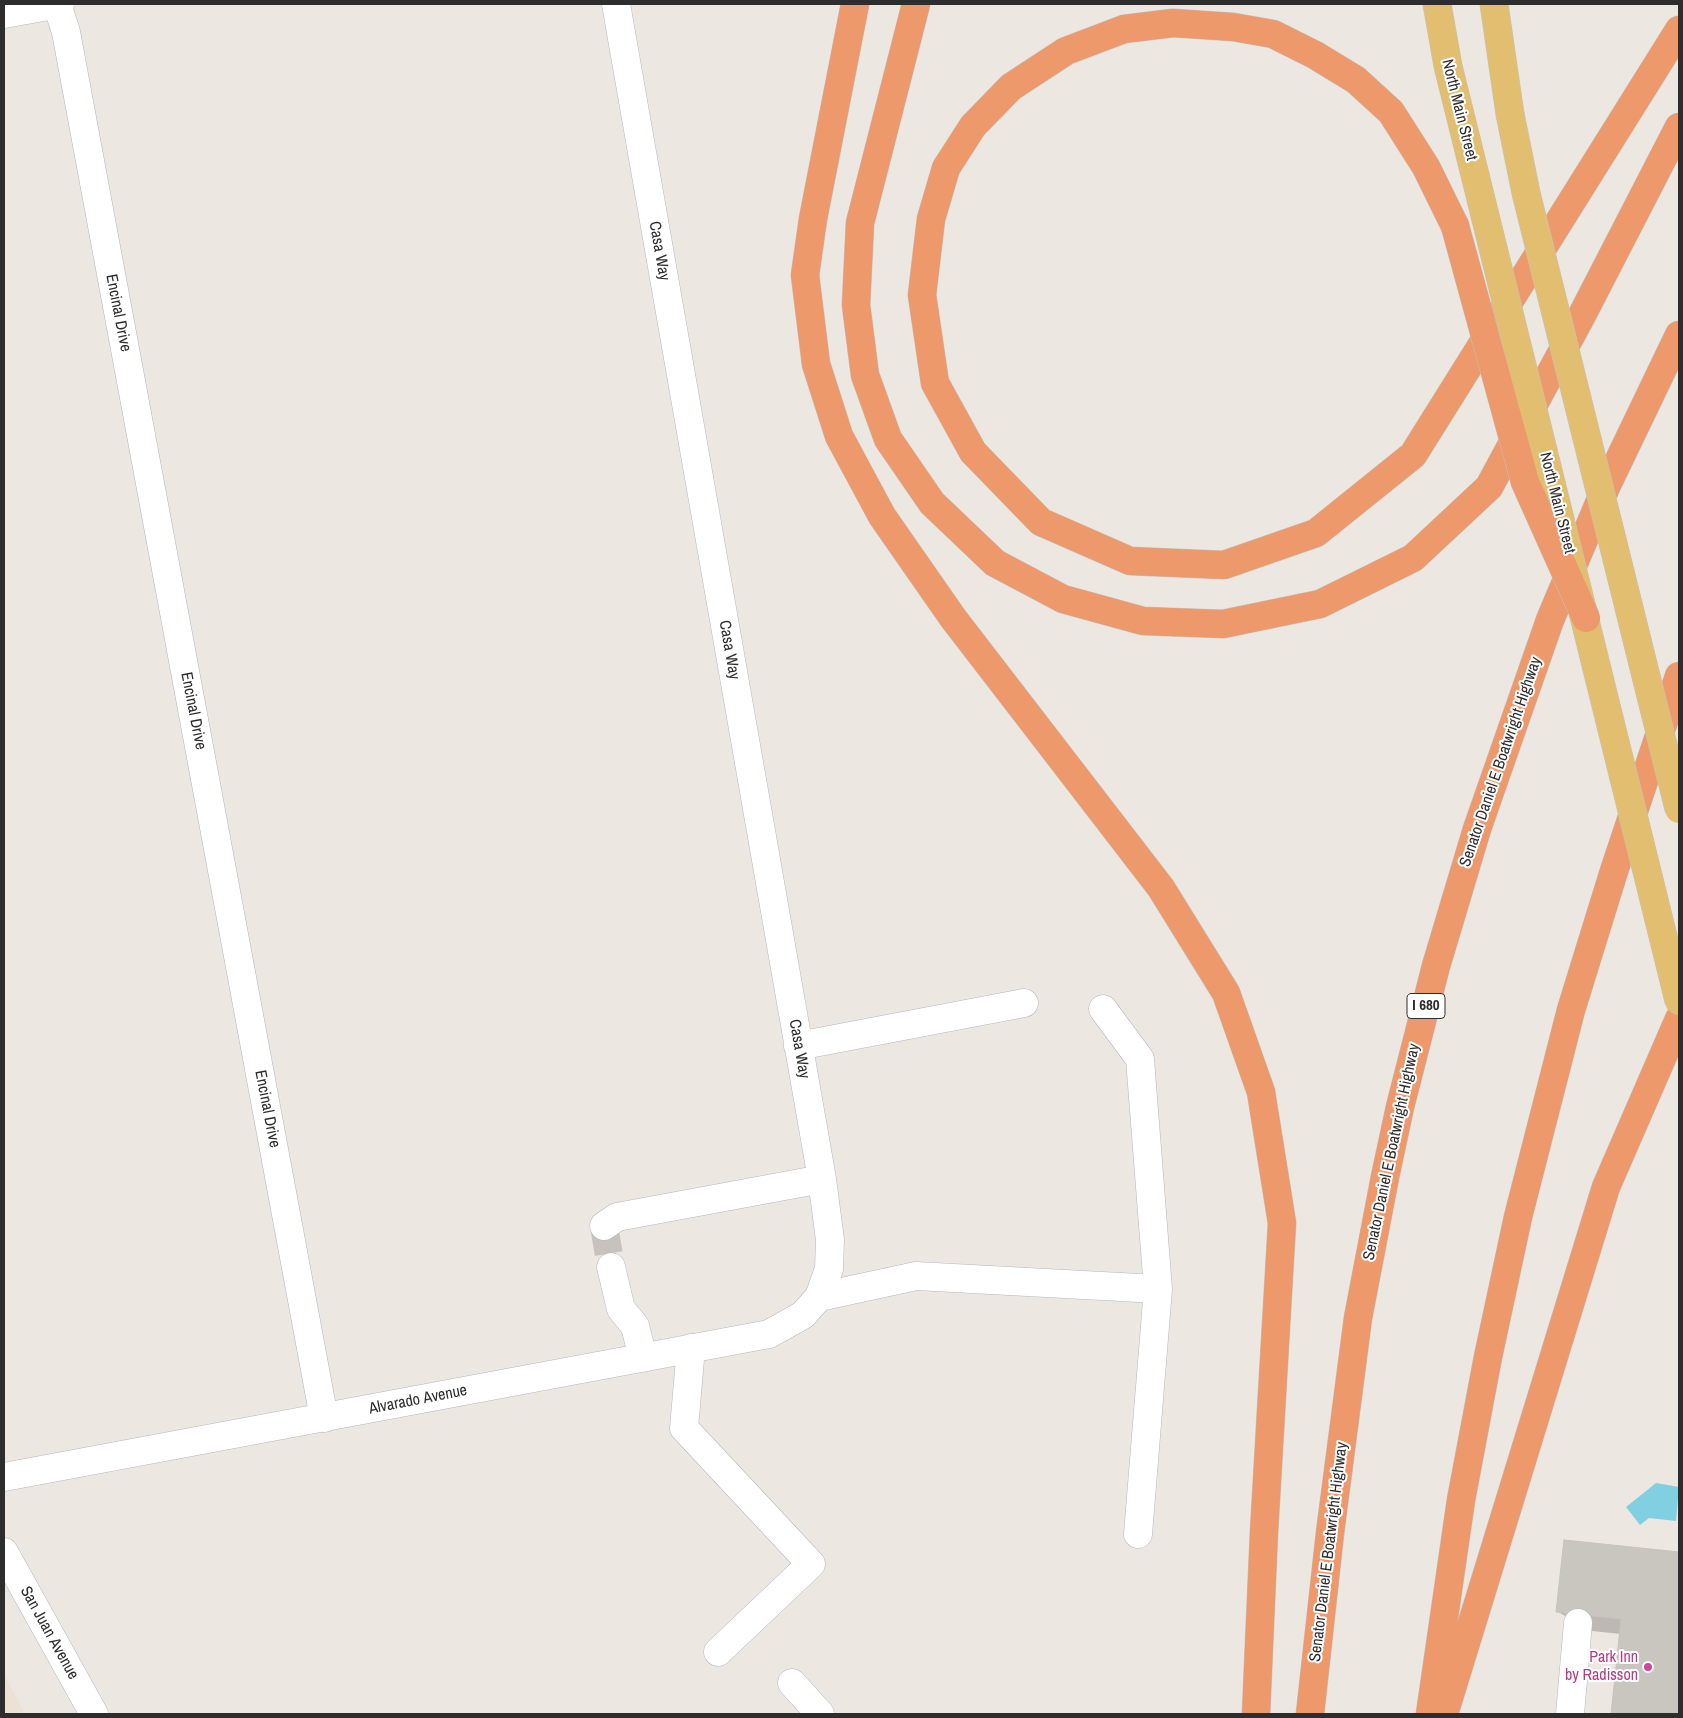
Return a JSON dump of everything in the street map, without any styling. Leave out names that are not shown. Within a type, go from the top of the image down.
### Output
[{"type":"highway","points":[[855,4],[813,219],[806,275],[816,364],[839,436],[882,516],[953,618],[1161,888],[1226,993],[1261,1092],[1282,1223],[1264,1532],[1256,1714]]},
{"type":"highway","points":[[916,4],[860,223],[856,305],[865,375],[888,439],[932,503],[995,562],[1063,599],[1143,621],[1223,624],[1320,604],[1413,558],[1489,487],[1582,315],[1679,126]]},
{"type":"highway","points":[[1586,618],[1525,482],[1455,226],[1426,167],[1391,112],[1356,80],[1315,55],[1273,34],[1233,27],[1174,23],[1124,29],[1066,51],[1011,87],[973,126],[946,168],[931,219],[922,295],[935,383],[973,452],[1041,522],[1130,561],[1224,565],[1316,533],[1412,455],[1679,30]]},
{"type":"highway","name":"Senator Daniel E Boatwright Highway","points":[[1310,1714],[1330,1533],[1358,1318],[1400,1107],[1431,984],[1477,829],[1550,620],[1606,487],[1679,335]]},
{"type":"highway","points":[[1430,1714],[1461,1500],[1488,1357],[1518,1217],[1550,1089],[1584,967],[1616,862],[1679,676]]},
{"type":"highway","points":[[1444,1714],[1606,1186],[1679,1019]]},
{"type":"main road","name":"North Main Street","points":[[1437,4],[1448,66],[1586,618],[1679,1001]]},
{"type":"main road","points":[[1494,4],[1510,114],[1526,194],[1679,809]]},
{"type":"street","points":[[4,14],[58,4]]},
{"type":"street","name":"Encinal Drive","points":[[58,4],[66,32],[324,1418]]},
{"type":"street","name":"Casa Way","points":[[616,4],[822,1179],[830,1240],[829,1269],[820,1296]]},
{"type":"street","points":[[798,1046],[1024,1003]]},
{"type":"street","points":[[1103,1009],[1140,1059],[1158,1289],[1138,1534]]},
{"type":"street","points":[[604,1226],[617,1217],[822,1179]]},
{"type":"street","points":[[611,1268],[620,1309],[635,1326],[643,1358]]},
{"type":"street","points":[[820,1296],[916,1276],[1158,1289]]},
{"type":"street","name":"Alvarado Avenue","points":[[4,1477],[769,1334],[803,1315],[820,1296]]},
{"type":"street","points":[[692,1348],[684,1428],[811,1564],[718,1652]]},
{"type":"street","name":"San Juan Avenue","points":[[4,1552],[94,1714]]},
{"type":"street","points":[[1570,1714],[1578,1623]]},
{"type":"street","points":[[792,1682],[820,1714]]},
{"type":"shaded area","points":[[4,1674],[25,1714],[4,1714]]},
{"type":"water","points":[[1656,1483],[1679,1487],[1676,1521],[1649,1518],[1640,1525],[1626,1507]]},
{"type":"building","name":"Park Inn by Radisson","points":[[1564,1540],[1679,1552],[1679,1714],[1611,1714],[1621,1619],[1556,1612]]},
{"type":"tunnel","points":[[604,1226],[611,1267]]},
{"type":"place","name":"Park Inn by Radisson","points":[[1648,1667]]}]
